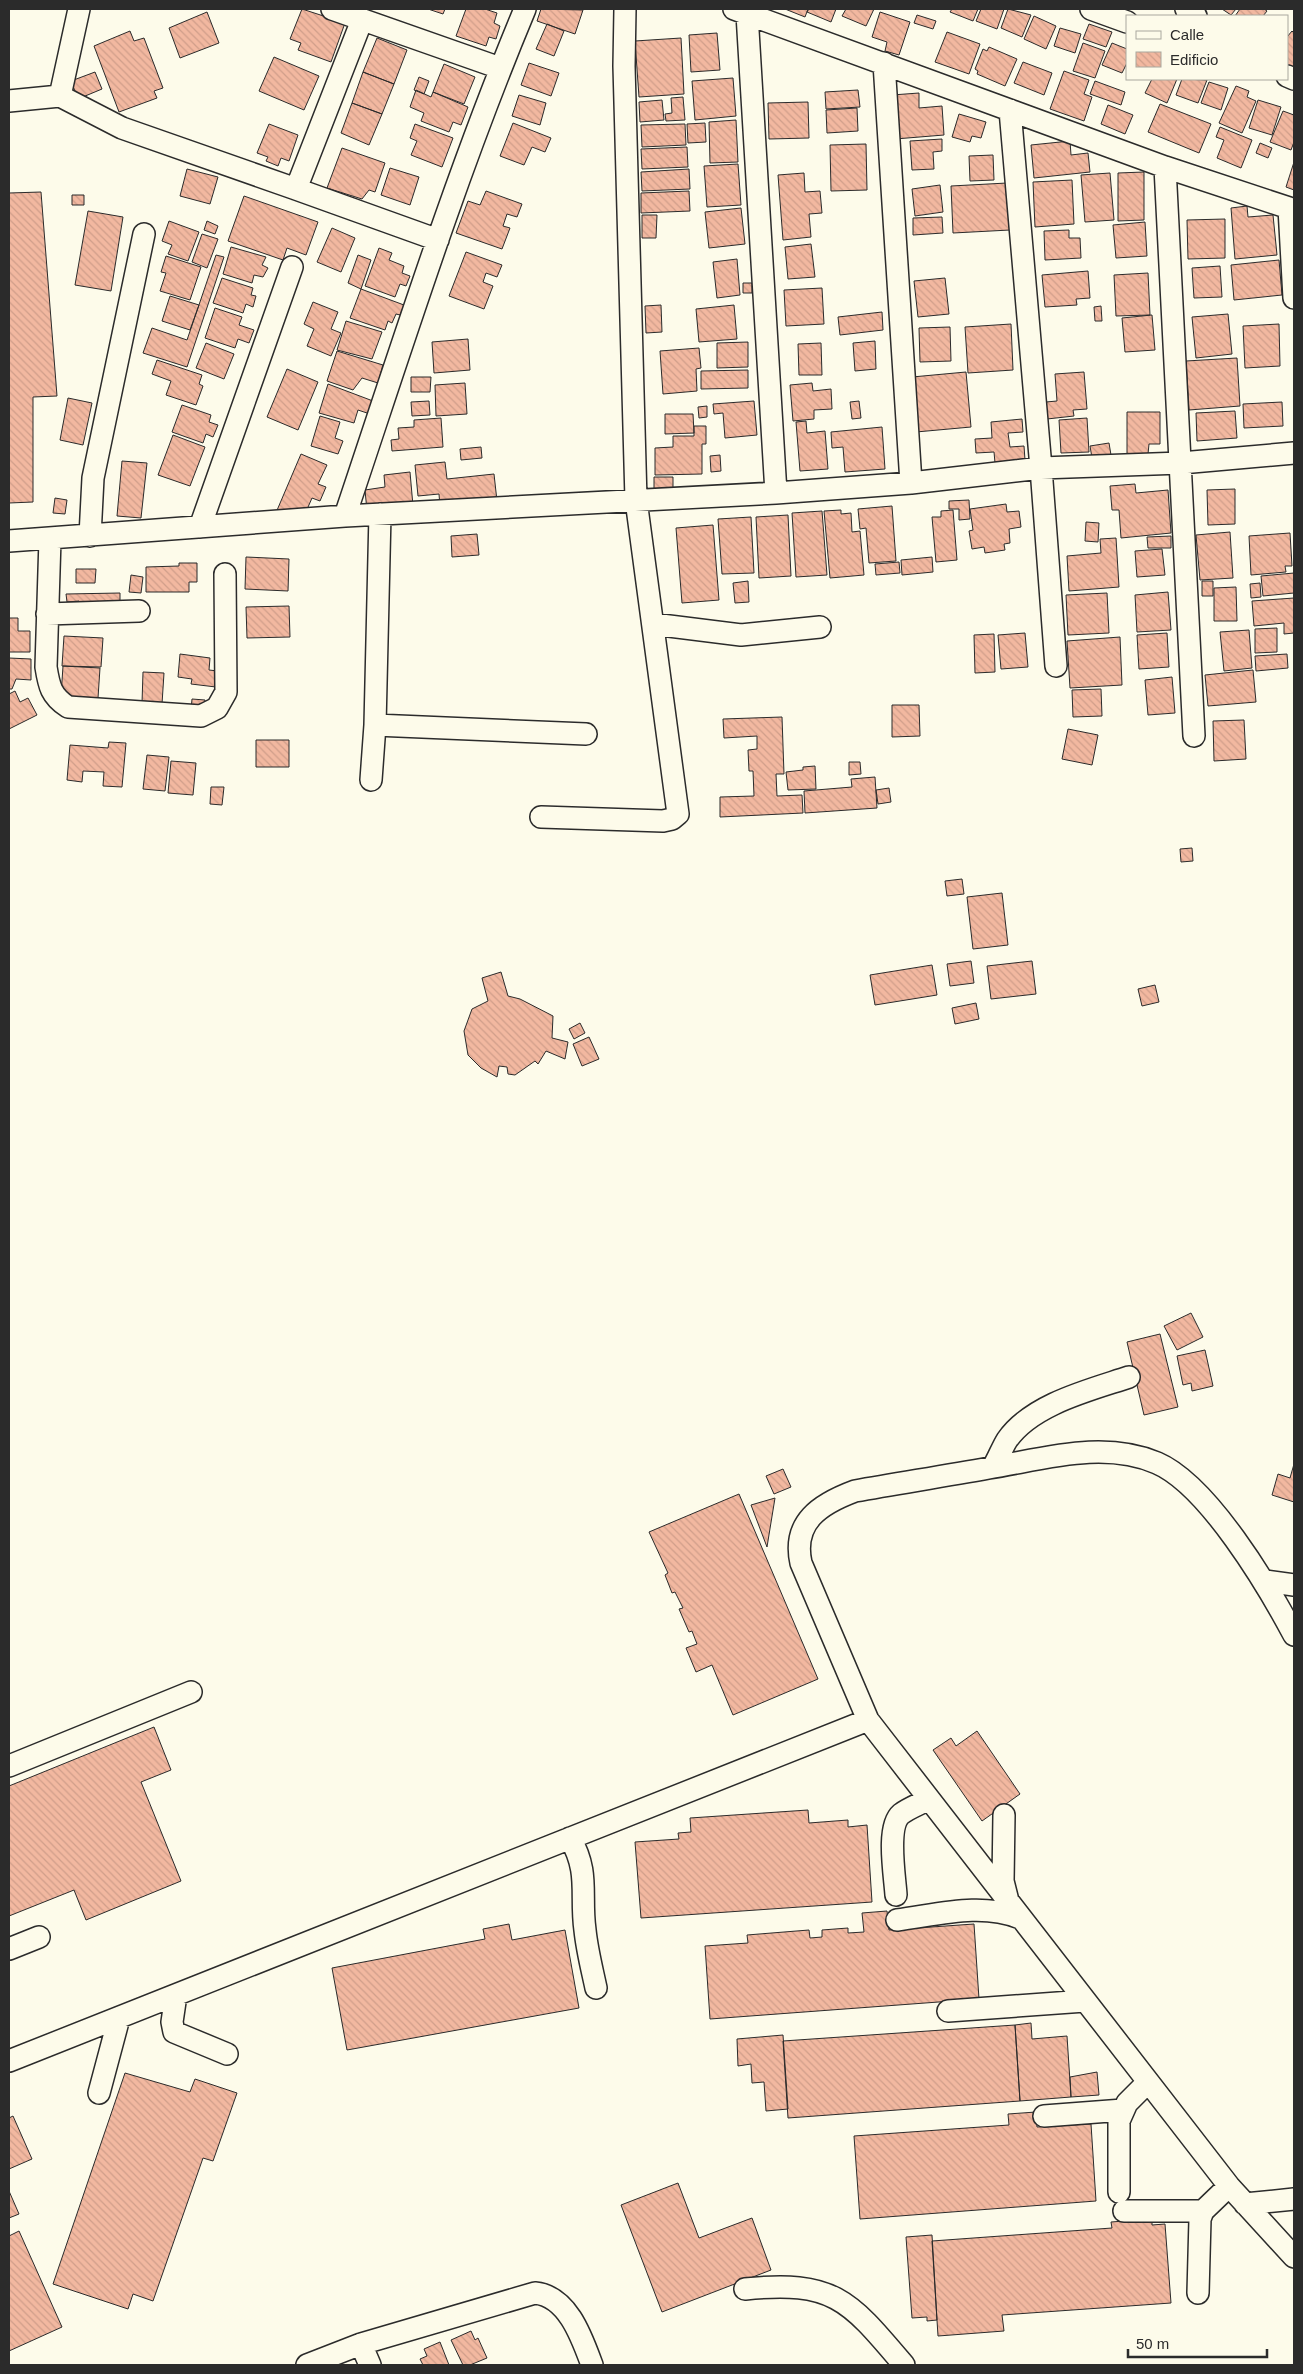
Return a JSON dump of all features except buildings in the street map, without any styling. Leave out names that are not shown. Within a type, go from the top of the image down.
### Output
[{"type":"street","points":[[60,96],[79,9]]},
{"type":"street","points":[[332,9],[500,68]]},
{"type":"street","points":[[345,516],[438,240],[500,68],[526,9]]},
{"type":"street","points":[[541,817],[663,821],[672,819],[678,814],[636,500],[624,66],[625,9]]},
{"type":"street","points":[[1091,9],[1126,22]]},
{"type":"street","points":[[776,493],[740,11],[1164,167],[1291,209],[1294,298]]},
{"type":"street","points":[[296,189],[362,20]]},
{"type":"street","points":[[884,63],[911,483]]},
{"type":"street","points":[[9,102],[60,96],[122,128],[438,240]]},
{"type":"street","points":[[1010,110],[1056,666]]},
{"type":"street","points":[[1164,167],[1194,736]]},
{"type":"street","points":[[90,536],[92,478],[144,234]]},
{"type":"street","points":[[200,527],[292,267]]},
{"type":"street","points":[[9,541],[345,516],[776,493],[911,483],[1041,468],[1181,464],[1294,453]]},
{"type":"street","points":[[371,780],[375,725],[380,514]]},
{"type":"street","points":[[50,539],[46,667],[49,687],[56,699],[68,707],[201,716],[218,708],[226,692],[225,574]]},
{"type":"street","points":[[48,614],[139,611]]},
{"type":"street","points":[[653,624],[741,635],[820,628]]},
{"type":"street","points":[[375,725],[586,734]]},
{"type":"street","points":[[993,1468],[1008,1439],[1036,1412],[1086,1391],[1129,1377]]},
{"type":"street","points":[[1294,1635],[1265,1581],[1214,1513],[1188,1484],[1158,1463],[1125,1454],[1086,1452],[855,1491],[833,1499],[815,1512],[803,1530],[798,1547],[801,1563],[868,1720],[1014,1911],[1229,2186],[1294,2257]]},
{"type":"street","points":[[1265,1581],[1294,1585]]},
{"type":"street","points":[[9,1766],[191,1692]]},
{"type":"street","points":[[9,2061],[868,1720]]},
{"type":"street","points":[[896,1895],[892,1855],[897,1821],[900,1815],[929,1799]]},
{"type":"street","points":[[1004,1815],[1003,1881],[1014,1911]]},
{"type":"street","points":[[570,1838],[581,1862],[584,1883],[584,1929],[596,1988]]},
{"type":"street","points":[[897,1920],[980,1910],[1014,1911]]},
{"type":"street","points":[[9,1949],[39,1937]]},
{"type":"street","points":[[176,1995],[172,2022],[174,2032],[227,2054]]},
{"type":"street","points":[[948,2011],[1085,2001]]},
{"type":"street","points":[[99,2093],[119,2018]]},
{"type":"street","points":[[1148,2082],[1123,2110],[1119,2121],[1122,2202],[1204,2211]]},
{"type":"street","points":[[1044,2116],[1123,2110]]},
{"type":"street","points":[[1198,2292],[1199,2229],[1204,2211],[1229,2186]]},
{"type":"street","points":[[1245,2204],[1294,2199]]},
{"type":"street","points":[[745,2289],[796,2286],[829,2294],[854,2311],[904,2365]]},
{"type":"street","points":[[307,2365],[361,2344],[535,2292],[551,2298],[565,2312],[580,2335],[592,2365]]},
{"type":"street","points":[[361,2344],[370,2365]]}]
